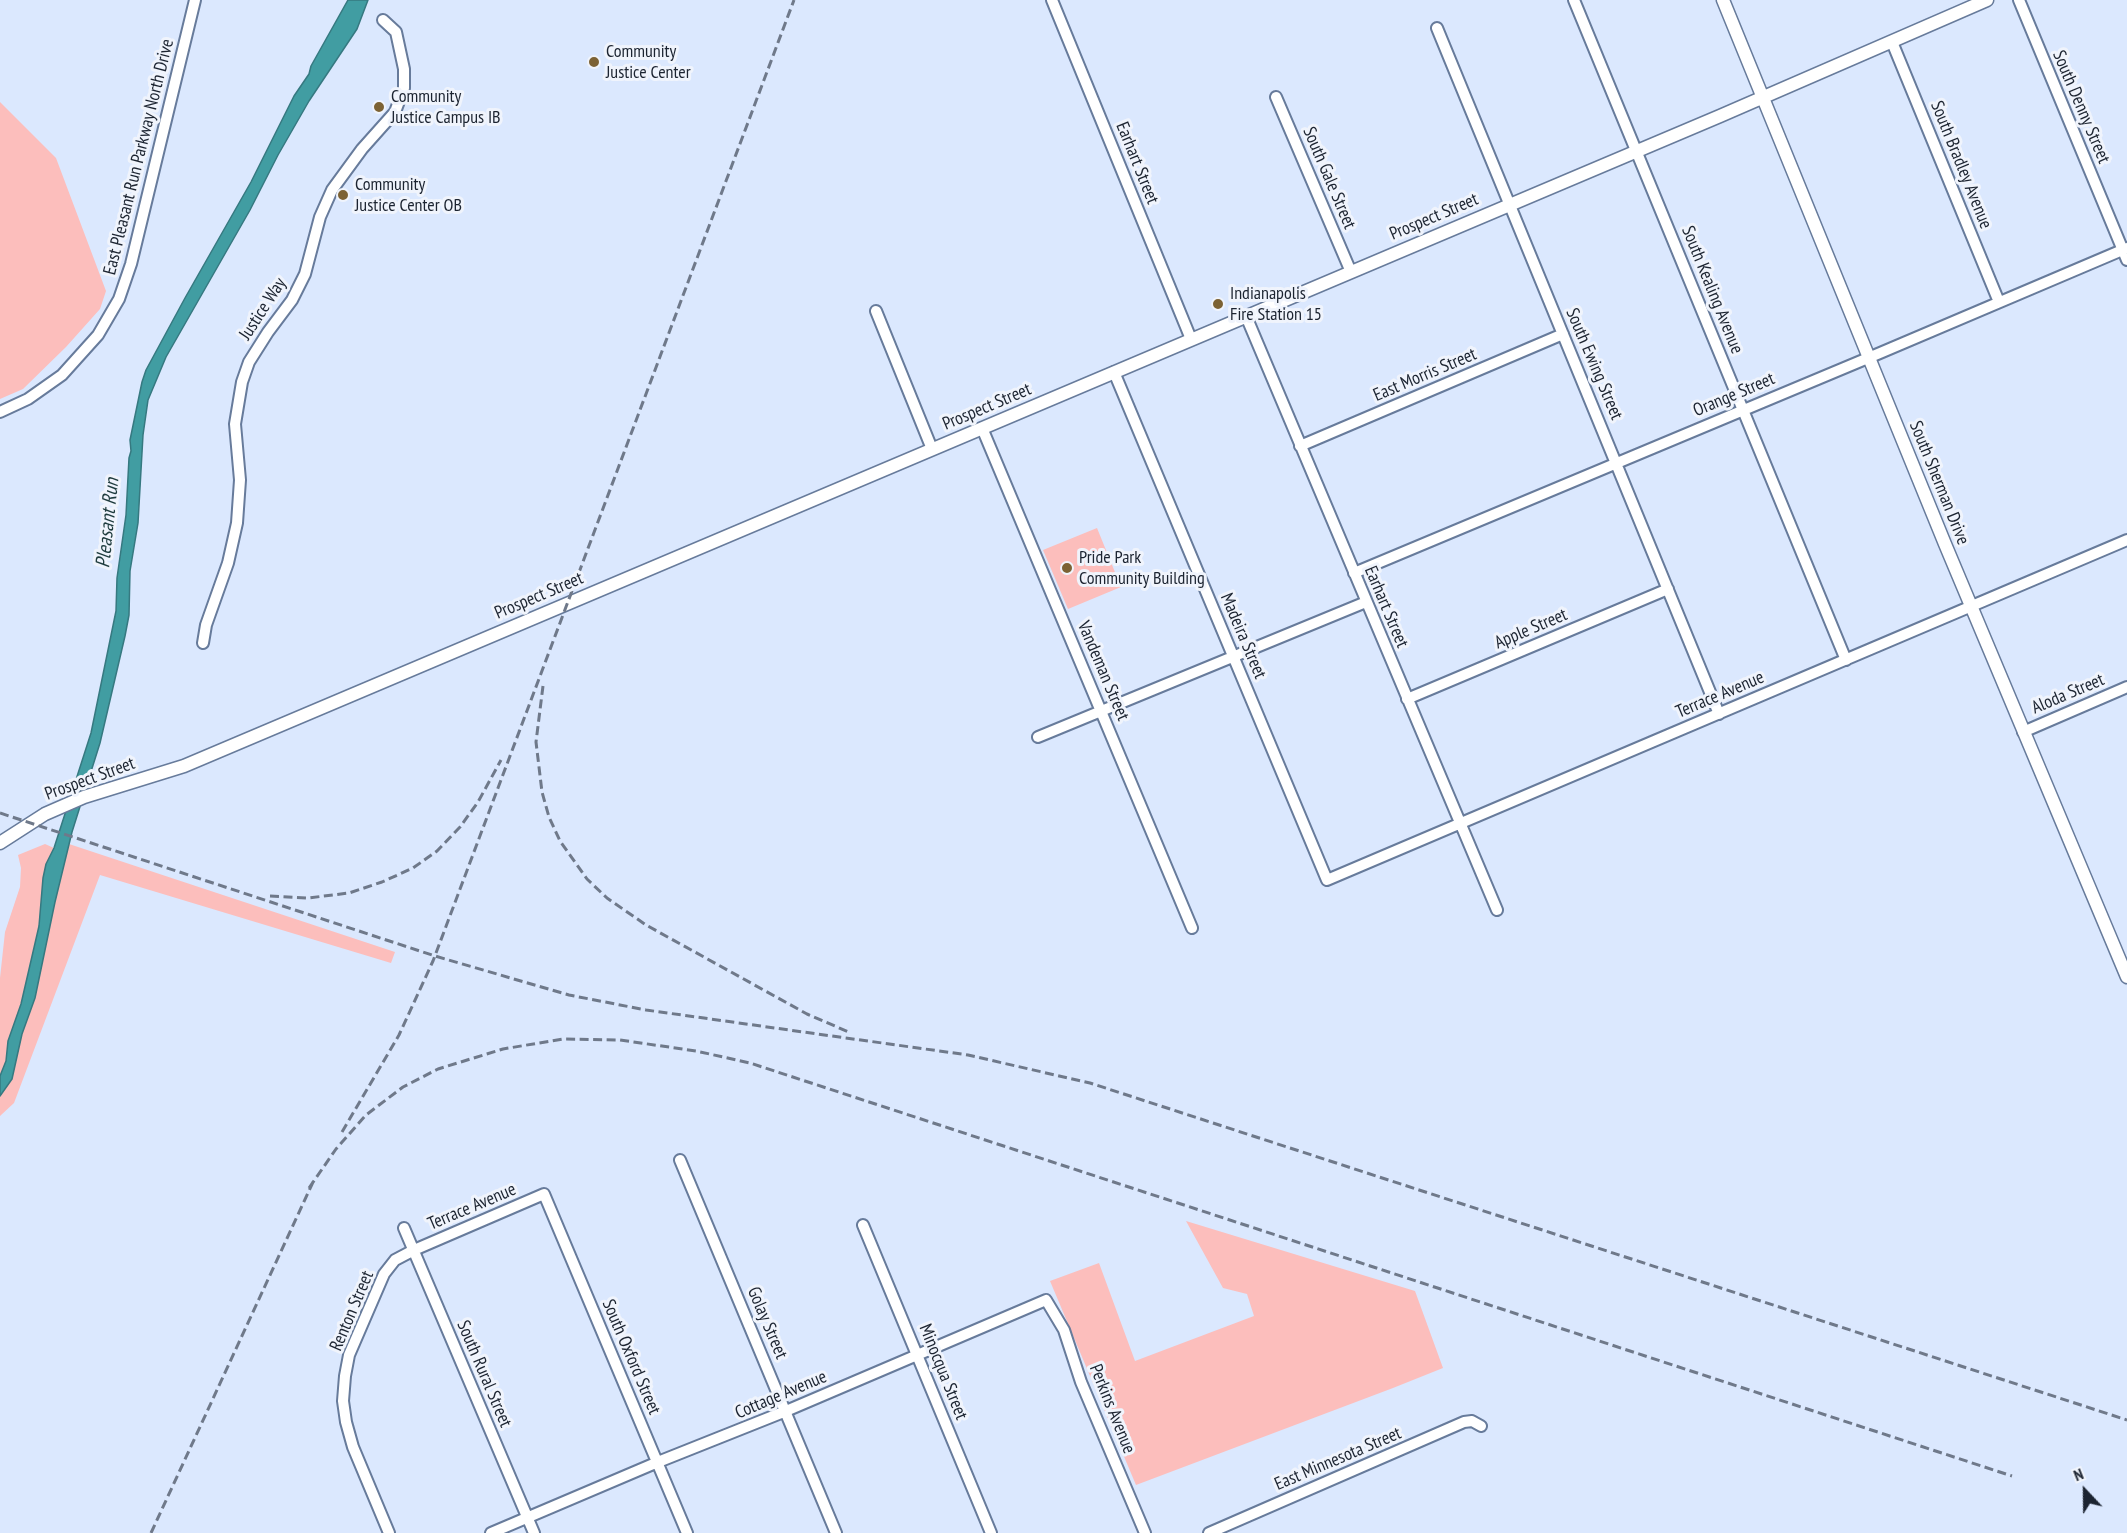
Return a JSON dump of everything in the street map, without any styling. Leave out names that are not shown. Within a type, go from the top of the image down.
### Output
[{"type":"main road","name":"South Sherman Drive","points":[[1723,0],[1868,358],[2127,977]]},
{"type":"main road","name":"Prospect Street","points":[[0,843],[55,810],[84,797],[193,762],[1988,0]]},
{"type":"street","name":"East Pleasant Run Parkway North Drive","points":[[0,412],[28,399],[62,375],[98,335],[119,299],[132,258],[195,0]]},
{"type":"street","name":"Earhart Street","points":[[1052,0],[1191,339]]},
{"type":"street","name":"South Kealing Avenue","points":[[1574,0],[1846,660]]},
{"type":"street","name":"South Denny Street","points":[[2019,0],[2126,252]]},
{"type":"street","name":"Justice Way","points":[[203,643],[206,626],[228,563],[237,523],[240,480],[235,424],[242,382],[249,362],[292,300],[305,274],[320,217],[332,190],[362,149],[395,112],[404,88],[404,69],[396,32],[383,20]]},
{"type":"street","name":"South Ewing Street","points":[[1437,28],[1719,714]]},
{"type":"street","name":"South Bradley Avenue","points":[[1892,42],[1999,302]]},
{"type":"street","name":"South Gale Street","points":[[1276,97],[1351,272]]},
{"type":"street","name":"Orange Street","points":[[1354,573],[1999,302],[2126,252]]},
{"type":"street","points":[[876,311],[932,449]]},
{"type":"street","name":"Earhart Street","points":[[1246,316],[1497,910]]},
{"type":"street","name":"East Morris Street","points":[[1300,446],[1563,334]]},
{"type":"street","name":"Madeira Street","points":[[1114,372],[1327,880]]},
{"type":"street","name":"Vandeman Street","points":[[982,428],[1192,928]]},
{"type":"street","name":"Terrace Avenue","points":[[1327,880],[2127,540]]},
{"type":"street","name":"Apple Street","points":[[1407,699],[1668,589]]},
{"type":"street","points":[[1038,737],[1366,602]]},
{"type":"street","name":"Aloda Street","points":[[2023,732],[2127,687]]},
{"type":"street","name":"Golay Street","points":[[680,1160],[836,1533]]},
{"type":"street","name":"Terrace Avenue","points":[[414,1250],[544,1194]]},
{"type":"street","name":"South Oxford Street","points":[[544,1194],[687,1533]]},
{"type":"street","name":"Minocqua Street","points":[[863,1225],[991,1533]]},
{"type":"street","name":"South Rural Street","points":[[404,1228],[534,1533]]},
{"type":"street","name":"Renton Street","points":[[389,1533],[350,1438],[345,1414],[344,1384],[353,1343],[384,1274],[395,1260],[414,1250]]},
{"type":"street","name":"Cottage Avenue","points":[[491,1533],[1046,1300]]},
{"type":"street","name":"Perkins Avenue","points":[[1046,1300],[1064,1330],[1082,1382],[1145,1533]]},
{"type":"street","name":"East Minnesota Street","points":[[1209,1533],[1464,1422],[1472,1422],[1481,1426]]},
{"type":"shaded area","name":"Pleasant Run","points":[[348,0],[368,0],[357,29],[309,101],[278,155],[250,210],[166,357],[148,400],[143,435],[138,523],[130,571],[129,615],[125,636],[100,743],[72,832],[35,998],[22,1034],[12,1079],[0,1096],[0,1076],[6,1061],[8,1041],[21,1004],[39,926],[46,864],[54,848],[91,733],[116,611],[117,578],[126,515],[130,440],[142,382],[146,370],[251,182],[294,96],[309,74],[311,66]]},
{"type":"shaded area","points":[[0,102],[56,158],[106,291],[100,309],[66,347],[23,389],[0,399]]},
{"type":"shaded area","points":[[1097,528],[1121,587],[1068,609],[1043,550]]},
{"type":"shaded area","points":[[45,844],[54,848],[46,864],[39,925],[21,1004],[8,1041],[6,1061],[0,1076],[0,978],[5,932],[20,887],[21,868],[18,855]]},
{"type":"shaded area","points":[[69,844],[395,952],[391,963],[100,875],[14,1103],[0,1116],[0,1096],[12,1079],[22,1034],[35,998]]},
{"type":"shaded area","points":[[1186,1221],[1415,1291],[1443,1368],[1136,1485],[1050,1281],[1099,1263],[1135,1361],[1254,1316],[1247,1294],[1223,1288]]},
{"type":"railway","points":[[342,1132],[399,1035],[433,961],[794,0]]},
{"type":"railway","points":[[543,686],[536,742],[542,792],[549,817],[560,841],[587,879],[607,898],[646,925],[807,1014],[851,1033]]},
{"type":"railway","points":[[270,896],[308,898],[349,893],[413,868],[437,851],[460,827],[478,802],[501,760]]},
{"type":"railway","points":[[0,813],[435,956],[569,995],[646,1010],[968,1055],[1090,1083],[2127,1420]]},
{"type":"railway","points":[[309,1188],[336,1149],[366,1115],[403,1087],[438,1069],[503,1049],[563,1039],[620,1040],[696,1051],[750,1063],[2012,1476]]},
{"type":"railway","points":[[151,1533],[313,1182]]},
{"type":"place","name":"Community Justice Center","points":[[594,62]]},
{"type":"place","name":"Community Justice Campus IB","points":[[379,107]]},
{"type":"place","name":"Community Justice Center OB","points":[[343,195]]},
{"type":"place","name":"Indianapolis Fire Station 15","points":[[1218,304]]},
{"type":"place","name":"Pride Park Community Building","points":[[1067,568]]}]
